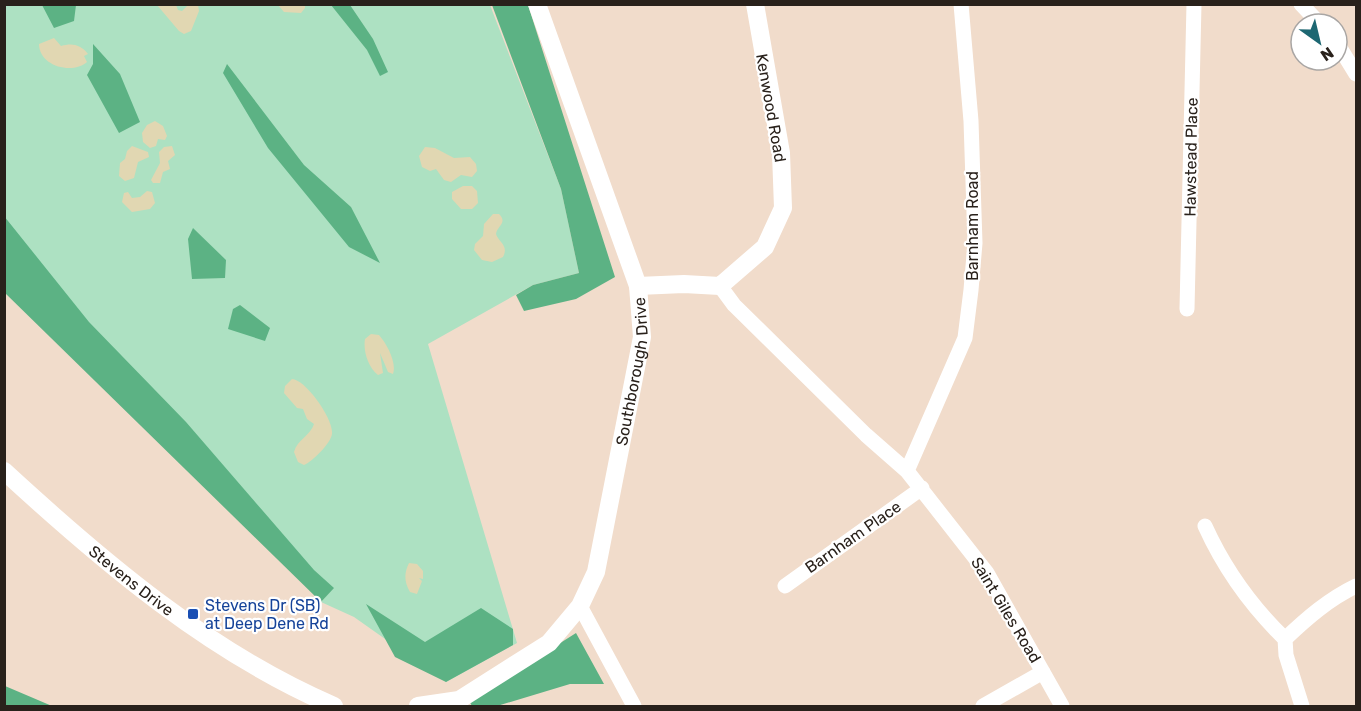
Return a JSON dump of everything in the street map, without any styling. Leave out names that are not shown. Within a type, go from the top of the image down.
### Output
[{"type":"street","name":"Southborough Drive","points":[[537,4],[638,286],[642,337],[596,572],[580,606]]},
{"type":"street","name":"Kenwood Road","points":[[720,286],[765,247],[783,208],[781,153],[754,4]]},
{"type":"street","name":"Barnham Road","points":[[907,471],[965,338],[971,290],[975,243],[971,132],[961,4]]},
{"type":"street","name":"Hawstead Place","points":[[1187,309],[1194,4]]},
{"type":"street","points":[[638,286],[684,284],[720,286],[734,305],[922,488]]},
{"type":"street","name":"Stevens Drive","points":[[4,471],[59,521],[183,620],[284,685],[334,706]]},
{"type":"street","name":"Barnham Place","points":[[784,585],[922,488]]},
{"type":"street","name":"Saint Giles Road","points":[[922,488],[987,573],[1062,706]]},
{"type":"street","points":[[1205,526],[1218,556],[1256,610],[1286,639]]},
{"type":"street","points":[[1302,706],[1286,655],[1286,639],[1308,617],[1341,593],[1356,586]]},
{"type":"street","points":[[418,706],[459,704],[549,643],[580,606],[634,706]]},
{"type":"street","points":[[983,706],[1043,672]]},
{"type":"green space","points":[[5,5],[490,5],[561,189],[579,273],[533,285],[428,344],[517,643],[446,682],[354,617],[321,602],[333,588],[278,538],[5,236]]},
{"type":"green space","points":[[42,5],[76,5],[74,21],[54,28]]},
{"type":"green space","points":[[331,5],[350,5],[373,39],[388,72],[380,76],[367,50]]},
{"type":"green space","points":[[492,5],[528,5],[615,277],[576,299],[524,311],[516,295],[533,285],[579,273],[561,189]]},
{"type":"green space","points":[[93,44],[120,74],[140,122],[119,133],[87,75],[93,64]]},
{"type":"green space","points":[[227,64],[304,165],[351,207],[380,263],[349,247],[268,148],[223,73]]},
{"type":"green space","points":[[4,216],[89,322],[186,422],[314,570],[334,588],[321,602],[5,293]]},
{"type":"green space","points":[[193,228],[226,260],[225,278],[192,279],[188,239]]},
{"type":"green space","points":[[240,305],[270,328],[265,341],[228,329],[233,309]]},
{"type":"green space","points":[[366,604],[425,642],[481,608],[513,629],[513,645],[446,682],[395,657]]},
{"type":"green space","points":[[576,633],[604,684],[570,684],[497,706],[472,706],[469,701]]},
{"type":"green space","points":[[5,686],[52,706],[5,706]]},
{"type":"sand","points":[[157,5],[176,5],[178,10],[182,11],[188,5],[198,5],[199,11],[191,31],[184,34],[179,31]]},
{"type":"sand","points":[[278,5],[305,5],[305,8],[301,13],[284,12]]},
{"type":"sand","points":[[54,38],[61,46],[72,45],[82,48],[88,54],[84,56],[87,62],[73,68],[50,63],[40,52],[39,44]]},
{"type":"sand","points":[[155,121],[163,126],[167,136],[165,140],[158,139],[156,146],[150,148],[143,142],[142,133],[147,125]]},
{"type":"sand","points":[[132,146],[148,152],[149,157],[138,162],[134,178],[125,181],[119,176],[120,163]]},
{"type":"sand","points":[[172,146],[175,155],[168,161],[170,169],[163,172],[160,183],[153,183],[151,180],[160,163],[159,152],[164,147]]},
{"type":"sand","points":[[425,147],[435,148],[454,158],[470,157],[476,164],[477,171],[472,177],[461,175],[451,182],[444,180],[436,169],[430,171],[422,167],[419,156]]},
{"type":"sand","points":[[463,186],[472,186],[477,191],[478,203],[472,209],[461,209],[452,199],[452,192]]},
{"type":"sand","points":[[147,191],[152,192],[155,203],[150,209],[132,212],[122,202],[124,193],[128,192],[132,198],[140,197]]},
{"type":"sand","points":[[493,214],[499,214],[502,220],[496,234],[503,244],[505,253],[503,257],[492,262],[482,260],[474,250],[475,244],[483,236],[484,224]]},
{"type":"sand","points":[[371,334],[379,335],[388,348],[394,365],[393,374],[388,372],[380,353],[383,373],[378,375],[369,363],[365,339]]},
{"type":"sand","points":[[292,379],[304,385],[318,401],[328,419],[332,434],[325,447],[304,465],[298,462],[294,452],[314,424],[307,419],[303,409],[297,408],[284,393],[285,386]]},
{"type":"sand","points":[[409,563],[417,564],[423,571],[423,579],[419,578],[422,581],[417,594],[410,592],[407,585],[406,574]]},
{"type":"place","name":"Stevens Dr (SB) at Deep Dene Rd","points":[[193,614]]}]
